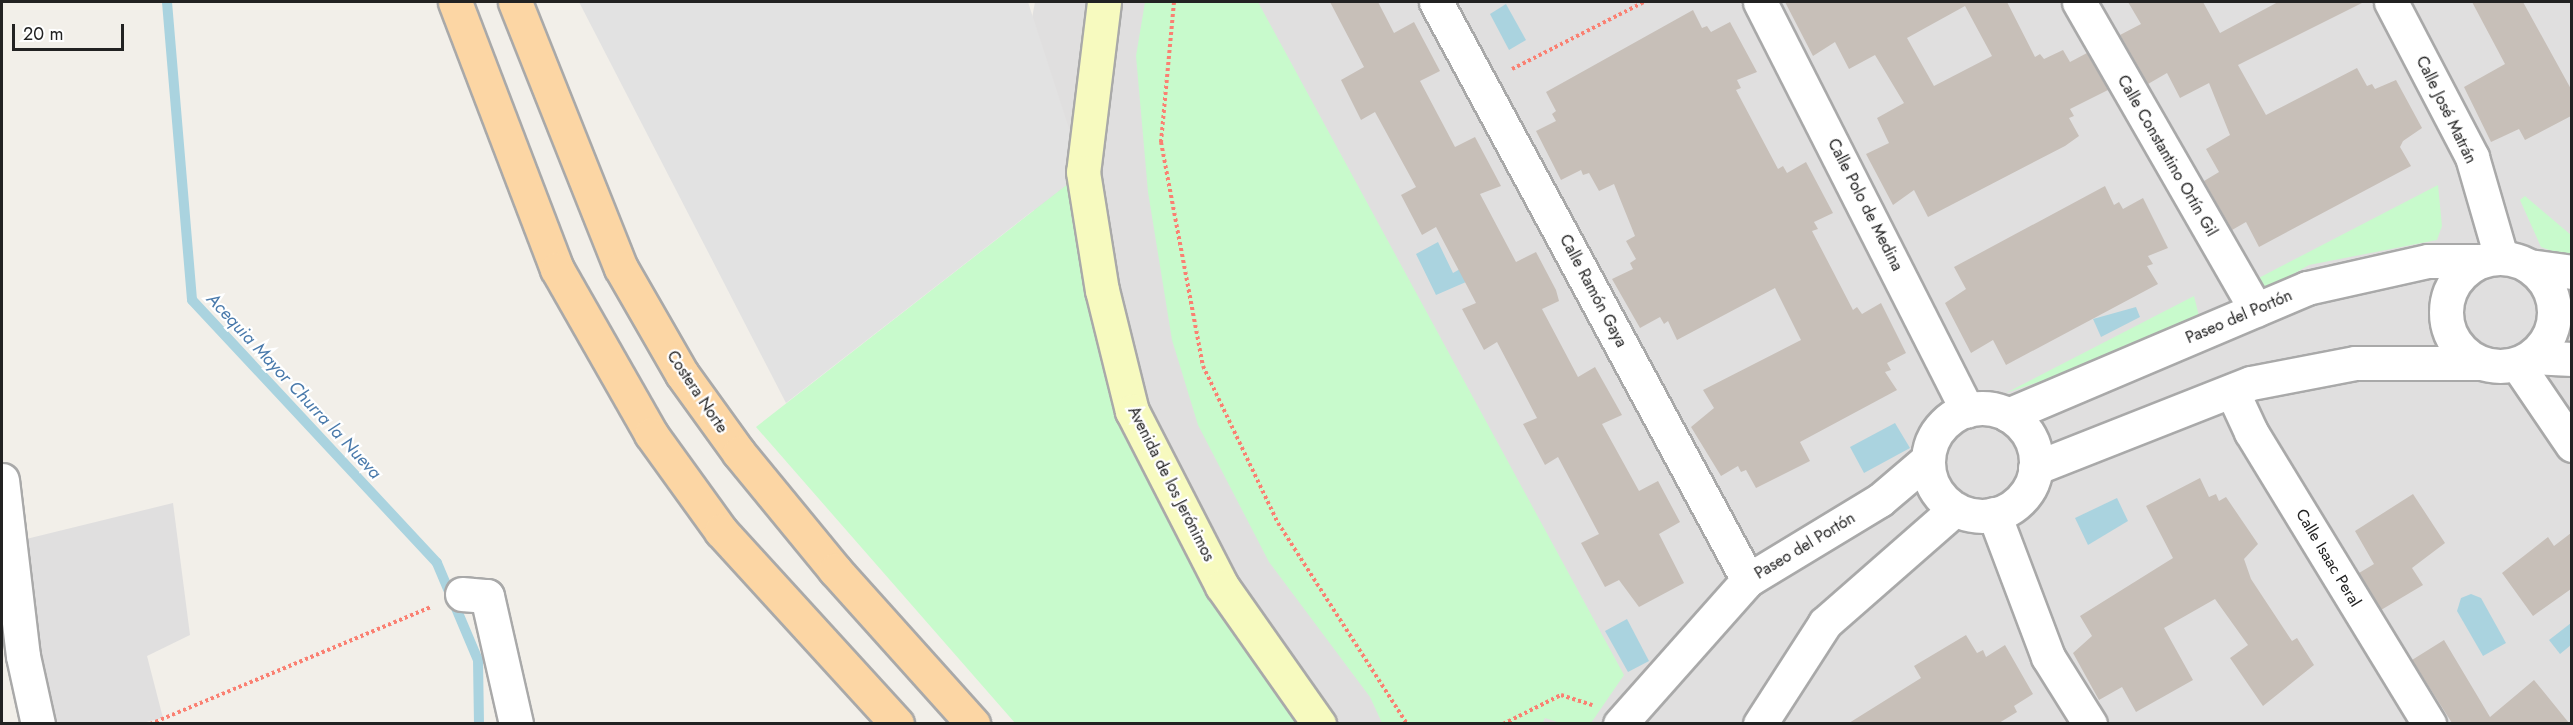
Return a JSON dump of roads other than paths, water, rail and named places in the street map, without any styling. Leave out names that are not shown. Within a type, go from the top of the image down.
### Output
[{"type":"main road","points":[[455,2],[557,269],[651,434],[721,531],[897,723]]},
{"type":"main road","name":"Costera Norte","points":[[514,2],[621,268],[682,374],[739,453],[835,570],[973,723]]},
{"type":"street","name":"Avenida de los Jerónimos","points":[[1104,2],[1083,172],[1101,290],[1132,411],[1222,586],[1319,723]]},
{"type":"street","name":"Calle Ramón Gaya","points":[[1436,2],[1748,580]]},
{"type":"street","name":"Calle Polo de Medina","points":[[1760,2],[1967,410]]},
{"type":"street","name":"Calle Constantino Ortín Gil","points":[[2079,2],[2256,310]]},
{"type":"street","name":"Calle José Matrán","points":[[2391,2],[2472,156],[2504,261]]},
{"type":"street","name":"Paseo del Portón","points":[[2008,415],[2307,288],[2428,261],[2504,261],[2571,272]]},
{"type":"street","points":[[2480,363],[2452,339],[2446,321],[2453,284],[2504,261],[2548,288],[2554,318],[2550,333],[2524,361]]},
{"type":"street","points":[[2035,468],[2232,391],[2355,363],[2480,363],[2571,359]]},
{"type":"street","points":[[2524,361],[2571,445]]},
{"type":"street","name":"Calle Isaac Peral","points":[[2232,391],[2251,432],[2429,723]]},
{"type":"street","points":[[1981,408],[2008,415],[2030,437],[2035,468],[2022,498],[1994,514],[1955,509],[1935,489],[1927,460],[1940,428],[1967,410],[1981,408]]},
{"type":"street","name":"Paseo del Portón","points":[[1623,720],[1748,580],[1880,500],[1927,460]]},
{"type":"street","points":[[2,480],[23,656],[38,723]]},
{"type":"street","points":[[1760,723],[1825,623],[1955,509]]},
{"type":"street","points":[[1994,514],[2048,657],[2090,723]]},
{"type":"street","points":[[450,599],[487,596],[516,723]]},
{"type":"water","points":[[1506,4],[1526,40],[1509,50],[1490,14]]},
{"type":"water","points":[[1438,242],[1453,273],[1460,269],[1466,282],[1436,295],[1416,254]]},
{"type":"water","points":[[2136,307],[2140,317],[2101,337],[2093,319]]},
{"type":"water","points":[[1895,423],[1910,448],[1864,473],[1850,447]]},
{"type":"water","points":[[2117,498],[2128,521],[2088,545],[2075,518]]},
{"type":"water","points":[[2471,594],[2481,598],[2506,643],[2483,656],[2457,611],[2461,598]]},
{"type":"water","points":[[1627,619],[1649,661],[1628,672],[1605,631]]},
{"type":"water","points":[[2571,623],[2571,645],[2560,654],[2549,640]]},
{"type":"waterway","name":"Acequia Mayor Churra la Nueva","points":[[167,2],[192,300],[437,563],[478,660],[479,724]]}]
